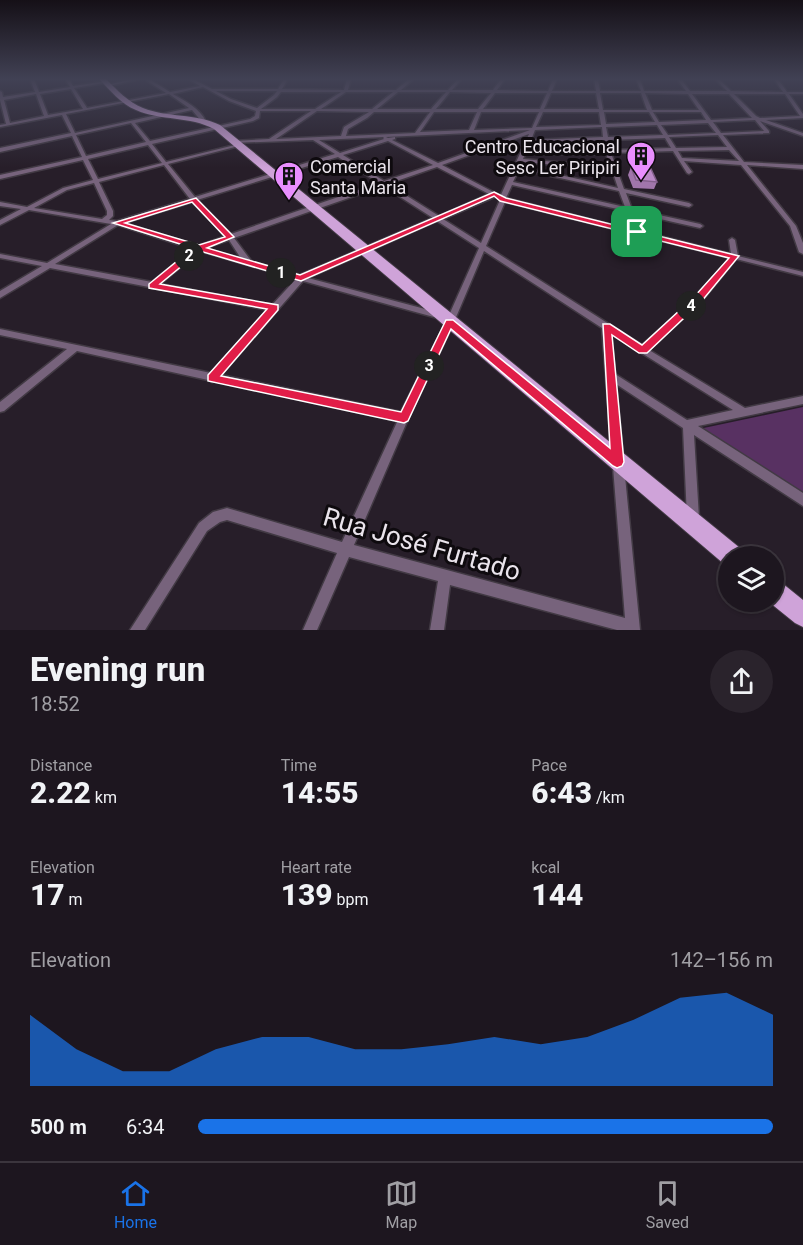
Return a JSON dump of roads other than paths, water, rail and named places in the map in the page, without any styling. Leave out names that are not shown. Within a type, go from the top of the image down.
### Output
[{"type":"main road","points":[[137,108],[163,116],[210,124],[236,143],[719,546]]},
{"type":"main road","points":[[784,599],[803,615]]},
{"type":"street","points":[[4,108],[8,124]]},
{"type":"street","points":[[44,108],[47,117]]},
{"type":"street","points":[[0,126],[94,108]]},
{"type":"street","points":[[253,108],[702,111]]},
{"type":"street","points":[[700,108],[793,226],[803,252]]},
{"type":"street","points":[[745,108],[759,120],[803,135]]},
{"type":"street","points":[[0,150],[192,109],[210,124]]},
{"type":"street","points":[[0,177],[148,143],[210,124],[251,120],[257,117],[258,110]]},
{"type":"street","points":[[271,140],[314,110]]},
{"type":"street","points":[[343,137],[346,128],[374,110]]},
{"type":"street","points":[[416,135],[433,110]]},
{"type":"street","points":[[471,132],[480,110]]},
{"type":"street","points":[[310,630],[446,320],[482,247],[500,197],[509,183],[542,111]]},
{"type":"street","points":[[600,111],[608,152],[637,232]]},
{"type":"street","points":[[650,111],[689,172]]},
{"type":"street","points":[[64,114],[111,214],[103,221]]},
{"type":"street","points":[[0,223],[60,191],[236,143],[803,117]]},
{"type":"street","points":[[522,155],[606,139],[767,132],[759,120]]},
{"type":"street","points":[[132,122],[193,199],[230,237],[249,264]]},
{"type":"street","points":[[152,286],[199,248],[532,131]]},
{"type":"street","points":[[385,137],[500,197],[803,274]]},
{"type":"street","points":[[0,295],[117,223],[338,156],[385,137]]},
{"type":"street","points":[[312,138],[436,219],[744,412]]},
{"type":"street","points":[[522,155],[731,148]]},
{"type":"street","points":[[522,155],[614,170]]},
{"type":"street","points":[[522,155],[622,190],[689,205]]},
{"type":"street","points":[[681,159],[803,167]]},
{"type":"street","points":[[509,183],[700,226]]},
{"type":"street","points":[[212,378],[301,278],[436,219],[500,197]]},
{"type":"street","points":[[0,204],[117,223],[249,264],[446,320]]},
{"type":"street","points":[[793,226],[803,223]]},
{"type":"street","points":[[732,240],[735,256]]},
{"type":"street","points":[[0,256],[274,308]]},
{"type":"street","points":[[643,350],[698,300],[735,256]]},
{"type":"street","points":[[606,326],[632,628]]},
{"type":"street","points":[[0,332],[404,417]]},
{"type":"street","points":[[0,408],[75,348]]},
{"type":"street","points":[[611,376],[803,500]]},
{"type":"street","points":[[688,424],[803,400]]},
{"type":"street","points":[[688,424],[693,525]]},
{"type":"street","name":"Rua José Furtado","points":[[137,630],[203,527],[217,516],[236,515],[347,550],[632,628]]},
{"type":"street","points":[[437,630],[445,576]]},
{"type":"place","name":"Centro Educacional Sesc Ler Piripiri","points":[[641,182]]},
{"type":"place","name":"Comercial Santa Maria","points":[[289,202]]}]
